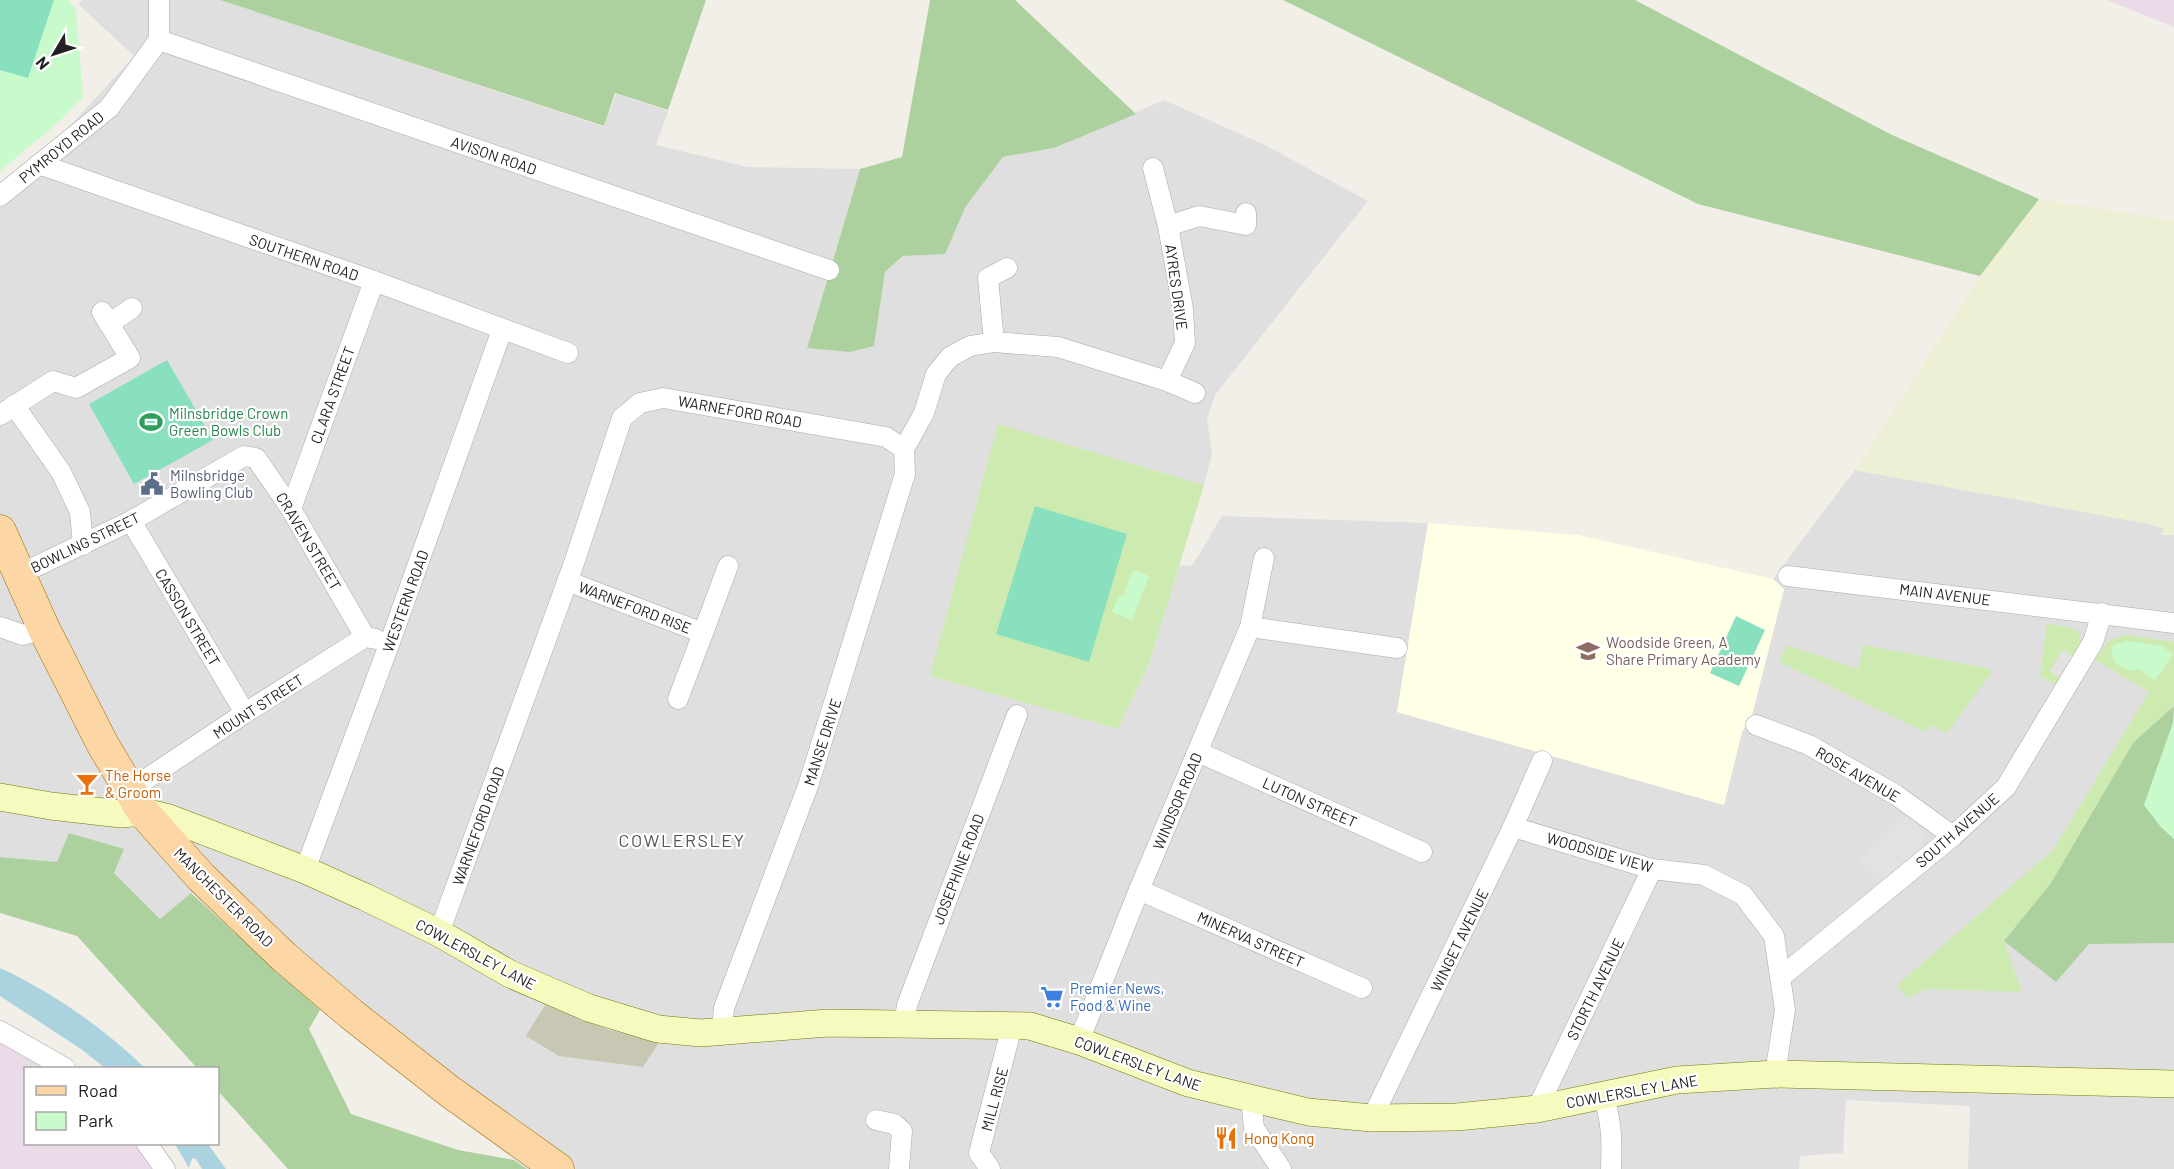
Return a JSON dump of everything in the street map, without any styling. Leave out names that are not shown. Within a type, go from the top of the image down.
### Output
[{"type":"main road","name":"MANCHESTER ROAD","points":[[0,531],[44,629],[103,745],[136,801],[201,877],[284,957],[351,1014],[449,1091],[558,1169]]},
{"type":"street","points":[[159,0],[159,40]]},
{"type":"street","name":"PYMROYD ROAD","points":[[0,196],[109,108],[159,40]]},
{"type":"street","name":"AVISON ROAD","points":[[159,40],[829,270]]},
{"type":"street","name":"SOUTHERN ROAD","points":[[39,164],[374,281],[568,354]]},
{"type":"street","name":"AYRES DRIVE","points":[[1153,168],[1168,226],[1183,309],[1185,343],[1167,381]]},
{"type":"street","name":"AYRES DRIVE","points":[[1168,226],[1199,216],[1246,225],[1246,213]]},
{"type":"street","points":[[994,342],[988,279],[1007,268]]},
{"type":"street","name":"CLARA STREET","points":[[291,509],[374,281]]},
{"type":"street","points":[[83,544],[80,512],[62,472],[7,410],[53,381],[76,388],[130,358],[106,318],[132,308]]},
{"type":"street","name":"WESTERN ROAD","points":[[305,870],[502,330]]},
{"type":"street","points":[[904,449],[924,413],[936,374],[950,357],[970,346],[994,342],[1058,347],[1167,381],[1195,393]]},
{"type":"street","name":"WARNEFORD ROAD","points":[[440,933],[567,581],[622,418],[640,403],[663,398],[886,437],[904,449]]},
{"type":"street","name":"MANSE DRIVE","points":[[722,1030],[724,1008],[812,774],[905,474],[904,449]]},
{"type":"street","name":"CRAVEN STREET","points":[[244,456],[256,458],[291,509],[365,637]]},
{"type":"street","name":"BOWLING STREET","points":[[20,574],[131,521],[244,456]]},
{"type":"street","name":"CASSON STREET","points":[[131,521],[245,713]]},
{"type":"street","name":"WINDSOR ROAD","points":[[1079,1041],[1139,890],[1251,627],[1264,558]]},
{"type":"street","name":"WARNEFORD RISE","points":[[678,699],[728,566]]},
{"type":"street","name":"MAIN AVENUE","points":[[1788,576],[2174,623]]},
{"type":"street","name":"WARNEFORD RISE","points":[[567,581],[703,633]]},
{"type":"street","name":"SOUTH AVENUE","points":[[1781,977],[1953,836],[2006,787],[2093,642],[2102,613]]},
{"type":"street","points":[[0,627],[23,635],[44,629]]},
{"type":"street","points":[[1251,627],[1396,648]]},
{"type":"street","points":[[365,637],[390,642]]},
{"type":"street","name":"MOUNT STREET","points":[[136,801],[245,713],[365,637]]},
{"type":"street","name":"JOSEPHINE ROAD","points":[[904,1024],[907,1005],[1017,715]]},
{"type":"street","name":"ROSE AVENUE","points":[[1756,725],[1809,745],[1896,795],[1953,836]]},
{"type":"street","name":"LUTON STREET","points":[[1198,752],[1422,852]]},
{"type":"street","name":"WINGET AVENUE","points":[[1372,1118],[1514,827],[1542,761]]},
{"type":"street","name":"COWLERSLEY LANE","points":[[0,797],[51,806],[122,814],[136,801],[180,821],[305,870],[440,933],[510,974],[589,1008],[658,1029],[701,1033],[828,1023],[1030,1026],[1079,1041],[1188,1083],[1308,1112],[1372,1118],[1457,1117],[1537,1109],[1677,1080],[1775,1074],[2174,1084]]},
{"type":"street","name":"WOODSIDE VIEW","points":[[1514,827],[1652,869],[1704,874],[1743,896],[1774,936],[1785,1010],[1775,1074]]},
{"type":"street","name":"STORTH AVENUE","points":[[1537,1109],[1652,869]]},
{"type":"street","name":"MINERVA STREET","points":[[1139,890],[1362,988]]},
{"type":"street","name":"MILL RISE","points":[[990,1169],[980,1153],[1012,1026]]},
{"type":"street","points":[[0,1031],[63,1067]]},
{"type":"street","points":[[1603,1095],[1610,1114],[1611,1169]]},
{"type":"street","points":[[1251,1098],[1254,1128],[1281,1169]]},
{"type":"street","points":[[876,1120],[894,1124],[902,1131],[899,1169]]},
{"type":"street","points":[[148,1145],[165,1169]]},
{"type":"shaded area","points":[[82,0],[220,0],[604,127],[616,94],[668,111],[656,145],[748,167],[860,169],[807,347],[874,346],[885,272],[903,256],[945,253],[966,206],[1003,157],[1054,148],[1164,100],[1267,146],[1368,201],[1215,395],[1207,419],[1212,453],[1204,485],[998,425],[931,676],[1118,729],[1149,664],[1179,565],[1192,566],[1222,516],[1428,523],[1397,712],[1724,805],[1742,732],[1752,715],[1784,590],[1773,579],[1855,470],[2164,528],[2163,535],[2174,535],[2174,1169],[1968,1169],[1970,1106],[1846,1100],[1843,1153],[1800,1156],[1799,1169],[527,1169],[320,1010],[192,893],[160,919],[114,873],[124,849],[57,862],[0,857],[0,183],[69,127],[134,56],[78,4]]},
{"type":"shaded area","points":[[2107,0],[2174,0],[2174,27]]},
{"type":"shaded area","points":[[2039,199],[2174,221],[2174,535],[2162,535],[2164,528],[2144,523],[1855,470],[1980,276]]},
{"type":"shaded area","name":"Woodside Green, A Share Primary Academy","points":[[1428,523],[1578,535],[1773,579],[1784,589],[1752,715],[1742,732],[1724,805],[1397,712]]},
{"type":"shaded area","points":[[2062,650],[2076,658],[2063,680],[2050,671]]},
{"type":"shaded area","points":[[1908,815],[1922,827],[1925,848],[1882,886],[1859,862]]},
{"type":"shaded area","points":[[545,1005],[609,1030],[660,1041],[643,1067],[559,1056],[526,1036]]},
{"type":"shaded area","points":[[0,1037],[47,1067],[24,1067],[24,1145],[153,1145],[176,1169],[0,1169]]},
{"type":"green space","points":[[0,0],[69,0],[76,10],[83,97],[61,120],[0,171]]},
{"type":"green space","points":[[0,0],[54,0],[28,78],[0,70]]},
{"type":"green space","points":[[220,0],[706,0],[668,110],[615,93],[604,126]]},
{"type":"green space","points":[[930,0],[1015,0],[1136,114],[1054,148],[1003,157],[966,206],[945,254],[903,256],[885,272],[874,346],[850,352],[807,348],[860,169],[902,157]]},
{"type":"green space","points":[[1283,0],[1635,0],[1892,135],[2039,199],[1980,276],[1698,204]]},
{"type":"green space","name":"Milnsbridge Crown Green Bowls Club","points":[[167,360],[213,440],[134,484],[89,404]]},
{"type":"green space","points":[[998,424],[1204,485],[1149,664],[1118,729],[930,676]]},
{"type":"green space","points":[[1035,506],[1127,534],[1089,662],[996,634]]},
{"type":"green space","points":[[1133,570],[1149,576],[1132,620],[1112,612],[1119,595],[1123,596]]},
{"type":"green space","points":[[1736,616],[1765,630],[1739,686],[1710,673]]},
{"type":"green space","points":[[2047,623],[2077,630],[2082,642],[2076,658],[2051,671],[2063,680],[2059,687],[2040,676]]},
{"type":"green space","points":[[2126,635],[2174,642],[2174,706],[2133,743],[2051,883],[2004,941],[2022,992],[1926,989],[1908,998],[1896,986],[2053,850],[2149,692],[2095,660],[2109,640]]},
{"type":"green space","points":[[2127,641],[2163,646],[2173,655],[2155,680],[2138,669],[2129,671],[2115,663],[2111,650],[2114,645]]},
{"type":"green space","points":[[1786,645],[1858,669],[1863,645],[1987,668],[1992,672],[1946,734],[1931,725],[1925,732],[1779,662]]},
{"type":"green space","points":[[2174,706],[2173,723],[2144,805],[2161,827],[2174,839],[2174,943],[2089,944],[2056,982],[2004,941],[2051,883],[2133,743]]},
{"type":"green space","points":[[2174,715],[2174,839],[2161,827],[2144,805]]},
{"type":"green space","points":[[69,833],[124,849],[114,873],[160,919],[191,893],[320,1010],[309,1029],[351,1114],[458,1150],[514,1160],[527,1169],[288,1169],[219,1092],[219,1067],[196,1067],[77,936],[0,913],[0,857],[57,862]]},
{"type":"water","points":[[0,968],[39,988],[77,1012],[144,1067],[104,1067],[81,1049],[0,996]]},
{"type":"water","points":[[176,1145],[209,1145],[226,1169],[202,1169],[196,1159],[192,1158],[189,1168]]},
{"type":"place","name":"Milnsbridge Crown Green Bowls Club","points":[[151,422]]},
{"type":"place","name":"Milnsbridge Bowling Club","points":[[152,484]]},
{"type":"place","name":"Woodside Green, A Share Primary Academy","points":[[1588,651]]},
{"type":"place","name":"The Horse & Groom","points":[[87,784]]},
{"type":"place","name":"Premier News, Food & Wine","points":[[1052,997]]},
{"type":"place","name":"Hong Kong","points":[[1226,1138]]},
{"type":"district","name":"COWLERSLEY","points":[[682,840]]}]
